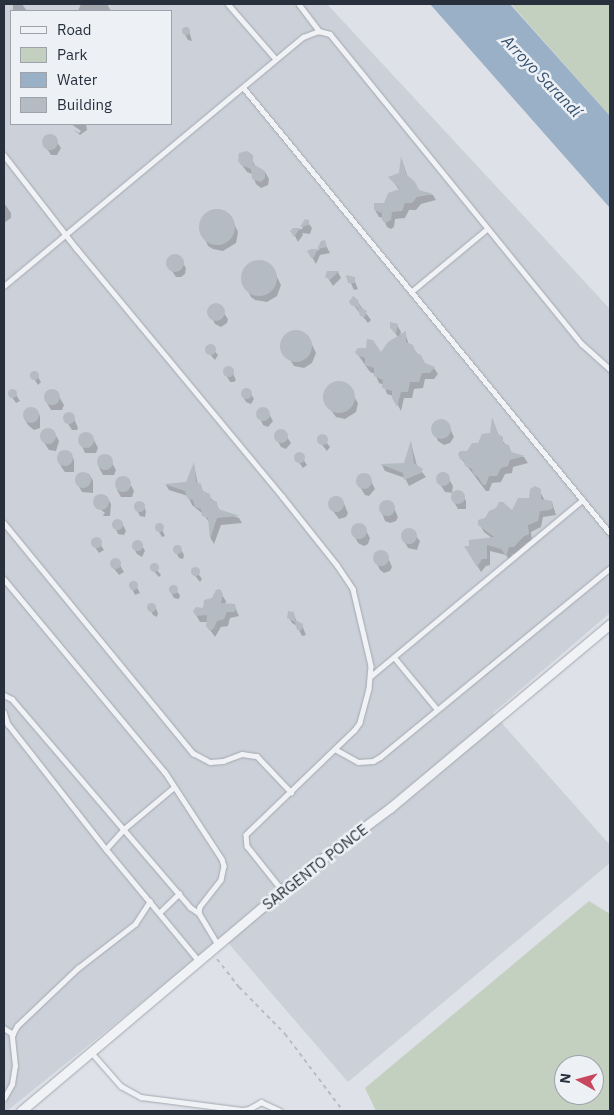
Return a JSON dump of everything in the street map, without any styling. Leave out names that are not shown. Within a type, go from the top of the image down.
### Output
[{"type":"street","name":"SARGENTO PONCE","points":[[21,1111],[303,873],[390,808],[610,624]]},
{"type":"lane","points":[[228,4],[276,59]]},
{"type":"lane","points":[[299,4],[319,31]]},
{"type":"lane","points":[[4,286],[303,37],[319,31],[330,34],[582,344],[610,369]]},
{"type":"lane","points":[[243,87],[610,533]]},
{"type":"lane","points":[[4,155],[66,234],[282,496],[349,582],[356,599],[371,676],[360,723],[246,835],[245,841],[247,846],[283,891]]},
{"type":"lane","points":[[412,292],[487,229]]},
{"type":"lane","points":[[371,676],[582,500]]},
{"type":"lane","points":[[4,523],[193,753],[210,762],[223,761],[242,754],[257,756],[291,792]]},
{"type":"lane","points":[[335,749],[358,762],[373,761],[610,568]]},
{"type":"lane","points":[[4,579],[128,726],[174,786],[224,866],[221,880],[200,907],[199,913]]},
{"type":"lane","points":[[394,657],[437,708]]},
{"type":"lane","points":[[4,696],[12,698],[190,907],[199,913],[218,945]]},
{"type":"lane","points":[[4,712],[8,724],[106,849],[199,961]]},
{"type":"lane","points":[[106,849],[124,829],[174,786]]},
{"type":"lane","points":[[159,912],[179,894]]},
{"type":"lane","points":[[4,1098],[12,1084],[13,1034],[17,1026],[78,968],[135,924],[150,901]]},
{"type":"lane","points":[[4,1028],[13,1034]]},
{"type":"lane","points":[[92,1053],[121,1086],[141,1097],[243,1110],[249,1109],[261,1102],[280,1111]]},
{"type":"path","points":[[211,951],[239,987],[285,1034],[343,1111]]},
{"type":"shaded area","points":[[4,4],[327,4],[610,309],[610,613],[493,713],[610,845],[610,863],[348,1082],[223,937],[7,1111],[4,1111]]},
{"type":"green space","points":[[511,4],[610,4],[610,116]]},
{"type":"green space","points":[[589,901],[610,914],[610,1111],[376,1111],[365,1088]]},
{"type":"water","name":"Arroyo Sarandí","points":[[430,4],[510,4],[610,116],[610,208]]},
{"type":"building","points":[[186,27],[190,31],[186,35],[182,31]]},
{"type":"building","points":[[50,134],[56,136],[58,142],[56,148],[50,150],[44,148],[42,142],[44,136]]},
{"type":"building","points":[[247,151],[253,155],[253,164],[265,171],[265,178],[261,182],[252,179],[251,169],[241,165],[238,161],[239,153]]},
{"type":"building","points":[[401,156],[406,174],[415,182],[419,190],[433,194],[417,197],[412,203],[405,203],[402,211],[392,212],[391,220],[385,223],[382,220],[382,213],[374,210],[374,203],[384,203],[388,193],[400,189],[388,177],[399,173]]},
{"type":"building","points":[[217,209],[224,210],[230,214],[234,220],[234,234],[230,240],[224,244],[217,245],[210,244],[204,240],[200,234],[199,227],[200,220],[204,214],[210,210]]},
{"type":"building","points":[[305,219],[309,220],[309,225],[300,227]]},
{"type":"building","points":[[293,228],[300,228],[294,237],[290,231]]},
{"type":"building","points":[[325,240],[327,247],[317,249],[321,241]]},
{"type":"building","points":[[318,249],[314,257],[311,258],[307,251]]},
{"type":"building","points":[[175,254],[181,257],[184,263],[181,269],[175,272],[169,269],[166,263],[169,257]]},
{"type":"building","points":[[259,260],[266,261],[272,265],[276,271],[276,285],[272,291],[266,295],[259,296],[252,295],[246,291],[242,285],[241,278],[242,271],[246,265],[252,261]]},
{"type":"building","points":[[327,271],[339,271],[330,280],[325,277]]},
{"type":"building","points":[[346,275],[355,277],[355,283],[348,283]]},
{"type":"building","points":[[353,296],[358,300],[360,307],[367,311],[365,317],[360,316],[358,308],[349,302]]},
{"type":"building","points":[[216,303],[222,306],[225,312],[222,318],[216,321],[210,318],[207,312],[210,306]]},
{"type":"building","points":[[390,322],[398,324],[396,334],[390,328]]},
{"type":"building","points":[[296,330],[302,331],[307,335],[311,340],[311,352],[307,357],[302,361],[296,362],[290,361],[285,357],[281,352],[280,346],[281,340],[285,335],[290,331]]},
{"type":"building","points":[[406,331],[406,342],[413,345],[416,353],[421,355],[425,363],[435,367],[430,373],[422,373],[419,382],[410,382],[408,392],[401,392],[397,407],[392,398],[392,391],[382,388],[383,380],[374,376],[374,368],[365,365],[365,358],[357,355],[355,352],[358,348],[366,348],[367,339],[373,340],[381,352],[388,342]]},
{"type":"building","points":[[208,344],[212,344],[215,349],[214,353],[208,354],[205,351],[205,347]]},
{"type":"building","points":[[226,366],[230,366],[233,371],[232,375],[226,376],[223,373],[223,369]]},
{"type":"building","points":[[34,370],[39,375],[34,380],[29,375]]},
{"type":"building","points":[[339,381],[345,382],[350,386],[354,391],[354,403],[350,408],[345,412],[339,413],[333,412],[328,408],[324,403],[323,397],[324,391],[328,386],[333,382]]},
{"type":"building","points":[[12,388],[17,393],[12,398],[7,393]]},
{"type":"building","points":[[244,388],[248,388],[251,393],[250,397],[244,398],[241,395],[241,391]]},
{"type":"building","points":[[49,389],[55,389],[60,394],[58,403],[49,405],[44,400],[44,394]]},
{"type":"building","points":[[28,407],[34,407],[39,412],[37,421],[28,423],[23,418],[23,412]]},
{"type":"building","points":[[263,407],[268,409],[270,414],[268,419],[263,421],[258,419],[256,414],[258,409]]},
{"type":"building","points":[[67,412],[71,412],[75,418],[71,424],[67,424],[63,420],[63,416]]},
{"type":"building","points":[[492,417],[498,434],[503,437],[503,443],[509,445],[511,452],[525,456],[510,460],[508,466],[501,468],[497,476],[489,476],[486,485],[483,485],[478,477],[473,474],[472,469],[465,466],[464,460],[460,459],[458,454],[460,451],[467,451],[472,443],[478,443],[482,434],[490,433]]},
{"type":"building","points":[[441,419],[448,422],[451,429],[448,436],[441,439],[434,436],[431,429],[434,422]]},
{"type":"building","points":[[45,428],[51,428],[56,433],[54,442],[45,444],[40,439],[40,433]]},
{"type":"building","points":[[281,429],[286,431],[288,436],[286,441],[281,443],[276,441],[274,436],[276,431]]},
{"type":"building","points":[[83,432],[89,432],[94,437],[92,446],[83,448],[78,443],[78,437]]},
{"type":"building","points":[[320,434],[324,434],[327,439],[326,443],[320,444],[317,441],[317,437]]},
{"type":"building","points":[[411,440],[414,463],[423,469],[421,473],[404,480],[403,473],[380,464],[404,463]]},
{"type":"building","points":[[62,450],[68,450],[73,455],[71,464],[62,466],[57,461],[57,455]]},
{"type":"building","points":[[297,452],[301,452],[304,457],[303,461],[297,462],[294,459],[294,455]]},
{"type":"building","points":[[102,454],[108,454],[113,459],[111,468],[102,470],[97,465],[97,459]]},
{"type":"building","points":[[194,462],[196,482],[201,484],[203,491],[210,494],[211,500],[217,502],[218,509],[240,516],[217,518],[210,539],[208,518],[202,516],[201,509],[195,507],[193,500],[187,498],[185,491],[164,484],[186,482]]},
{"type":"building","points":[[80,472],[86,472],[91,477],[89,486],[80,488],[75,483],[75,477]]},
{"type":"building","points":[[440,472],[446,472],[450,479],[446,486],[440,486],[436,482],[436,476]]},
{"type":"building","points":[[361,473],[367,473],[372,478],[370,487],[361,489],[356,484],[356,478]]},
{"type":"building","points":[[120,476],[126,476],[131,481],[129,490],[120,492],[115,487],[115,481]]},
{"type":"building","points":[[535,486],[541,489],[541,499],[552,501],[553,508],[540,511],[538,521],[528,525],[529,534],[523,537],[514,547],[509,547],[506,556],[501,549],[487,545],[487,559],[482,559],[477,567],[464,546],[469,546],[469,540],[494,537],[478,525],[478,520],[485,518],[489,511],[496,508],[499,502],[503,502],[512,510],[518,498],[529,498],[530,489]]},
{"type":"building","points":[[455,490],[461,490],[465,497],[461,504],[455,504],[451,500],[451,494]]},
{"type":"building","points":[[98,494],[104,494],[109,499],[107,508],[98,510],[93,505],[93,499]]},
{"type":"building","points":[[333,496],[339,496],[344,501],[342,510],[333,512],[328,507],[328,501]]},
{"type":"building","points":[[139,500],[145,506],[139,512],[133,506]]},
{"type":"building","points":[[384,500],[390,500],[395,505],[393,514],[384,516],[379,511],[379,505]]},
{"type":"building","points":[[117,518],[123,524],[117,530],[111,524]]},
{"type":"building","points":[[159,523],[163,527],[159,531],[155,527]]},
{"type":"building","points":[[356,523],[362,523],[367,528],[365,537],[356,539],[351,534],[351,528]]},
{"type":"building","points":[[406,528],[412,528],[417,533],[415,542],[406,544],[401,539],[401,533]]},
{"type":"building","points":[[94,537],[98,537],[101,542],[100,546],[94,547],[91,544],[91,540]]},
{"type":"building","points":[[135,540],[139,540],[142,545],[141,549],[135,550],[132,547],[132,543]]},
{"type":"building","points":[[177,545],[181,549],[177,553],[173,549]]},
{"type":"building","points":[[378,550],[384,550],[389,555],[387,564],[378,566],[373,561],[373,555]]},
{"type":"building","points":[[113,558],[117,558],[120,563],[119,567],[113,568],[110,565],[110,561]]},
{"type":"building","points":[[154,563],[158,567],[154,571],[150,567]]},
{"type":"building","points":[[195,567],[199,571],[195,575],[191,571]]},
{"type":"building","points":[[133,581],[137,585],[133,589],[129,585]]},
{"type":"building","points":[[173,585],[177,589],[173,593],[169,589]]},
{"type":"building","points":[[220,589],[223,594],[221,603],[235,604],[236,609],[234,612],[227,612],[224,619],[217,621],[214,628],[210,631],[206,626],[207,615],[196,616],[193,611],[196,607],[203,608],[204,600],[212,598],[216,590]]},
{"type":"building","points":[[151,603],[155,607],[151,611],[147,607]]},
{"type":"building","points":[[288,611],[294,612],[295,620],[303,624],[302,630],[297,630],[295,622],[287,618]]}]
